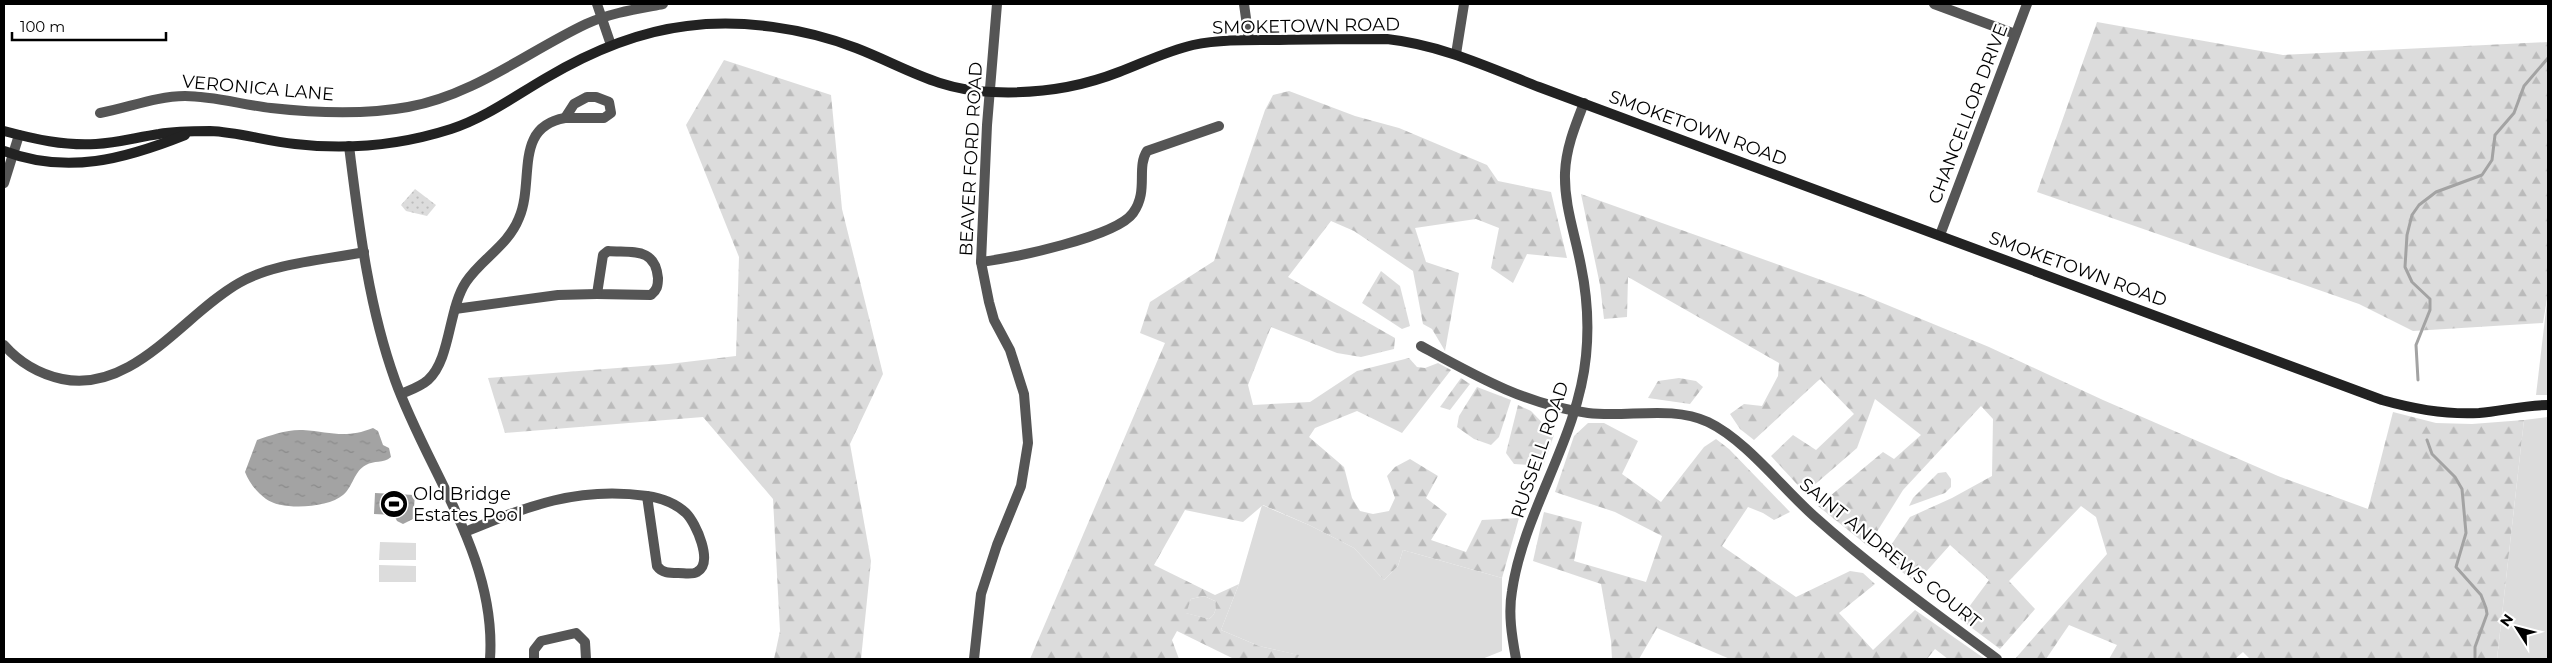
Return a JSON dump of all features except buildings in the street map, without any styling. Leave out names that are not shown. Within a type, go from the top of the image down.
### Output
[{"type":"main road","name":"SMOKETOWN ROAD","points":[[4,131],[44,141],[99,144],[162,133],[193,131],[236,134],[294,144],[349,146],[416,138],[454,128],[484,114],[547,77],[611,45],[643,35],[683,26],[723,23],[769,27],[838,41],[928,80],[947,86],[990,92],[1021,93],[1072,86],[1118,73],[1191,45],[1249,40],[1387,39],[1425,44],[1456,54],[1584,104],[2382,400],[2406,406],[2470,413],[2548,405]]},
{"type":"main road","name":"SMOKETOWN ROAD","points":[[8,153],[49,163],[88,162],[134,154],[193,131]]},
{"type":"street","points":[[597,4],[611,45]]},
{"type":"street","name":"VERONICA LANE","points":[[100,113],[165,98],[184,96],[204,97],[271,108],[317,111],[384,110],[408,107],[456,93],[478,83],[532,52],[602,18],[663,4]]},
{"type":"street","name":"BEAVER FORD ROAD","points":[[974,659],[981,594],[996,545],[1022,486],[1028,443],[1024,394],[1010,350],[994,320],[982,262],[981,238],[997,4]]},
{"type":"street","points":[[1244,4],[1249,40]]},
{"type":"street","points":[[1456,54],[1464,4]]},
{"type":"street","points":[[1934,4],[2015,34]]},
{"type":"street","name":"CHANCELLOR DRIVE","points":[[1940,235],[2027,4]]},
{"type":"street","name":"RUSSELL ROAD","points":[[1516,659],[1510,617],[1512,588],[1522,549],[1575,410],[1586,358],[1586,302],[1582,268],[1568,212],[1565,172],[1569,144],[1584,104]]},
{"type":"street","points":[[401,394],[422,385],[434,372],[454,309],[466,282],[505,242],[520,217],[526,194],[534,137],[547,123],[565,118]]},
{"type":"street","points":[[982,262],[1036,253],[1120,225],[1133,214],[1140,201],[1143,189],[1142,163],[1147,152],[1219,126]]},
{"type":"street","points":[[4,183],[8,153],[19,135]]},
{"type":"street","points":[[349,146],[364,252],[377,317],[401,394],[475,556],[487,607],[490,659]]},
{"type":"street","points":[[454,309],[558,295],[651,295],[655,292],[658,284],[657,266],[654,260],[646,255],[608,251],[604,253],[597,294]]},
{"type":"street","points":[[4,345],[23,363],[53,377],[80,381],[110,376],[131,366],[240,282],[270,270],[364,252]]},
{"type":"street","name":"SAINT ANDREWS COURT","points":[[1421,346],[1503,390],[1575,410],[1612,414],[1671,413],[1689,416],[1720,429],[1735,440],[1815,517],[1840,538],[1996,659]]},
{"type":"street","points":[[464,532],[506,515],[568,496],[608,492],[648,496],[672,504],[694,522],[704,563],[698,572],[693,574],[666,572],[657,566],[648,496]]},
{"type":"street","points":[[534,659],[534,650],[541,641],[576,634],[585,642],[586,659]]},
{"type":"green space","points":[[2097,22],[2283,55],[2548,42],[2548,293],[2543,323],[2413,331],[2359,304],[2037,192]]},
{"type":"green space","points":[[724,60],[831,95],[842,209],[883,374],[850,444],[871,561],[861,659],[774,659],[780,631],[773,499],[703,417],[505,433],[488,378],[669,364],[736,356],[739,257],[686,125]]},
{"type":"green space","points":[[1289,91],[1355,116],[1399,128],[1487,165],[1498,181],[1551,192],[1567,258],[1527,254],[1513,283],[1491,268],[1499,228],[1476,219],[1415,228],[1426,262],[1459,273],[1445,351],[1432,329],[1423,324],[1413,271],[1354,231],[1331,221],[1288,277],[1395,338],[1394,349],[1361,357],[1337,353],[1271,327],[1248,385],[1253,405],[1310,402],[1357,371],[1409,358],[1417,367],[1425,368],[1438,363],[1451,370],[1402,433],[1357,411],[1315,428],[1309,437],[1344,467],[1352,498],[1360,511],[1373,514],[1389,511],[1395,498],[1387,476],[1395,467],[1410,459],[1438,476],[1426,498],[1447,514],[1431,540],[1466,552],[1482,520],[1519,518],[1502,578],[1403,550],[1398,566],[1384,580],[1354,548],[1309,525],[1263,505],[1243,522],[1185,510],[1154,565],[1215,595],[1239,584],[1221,630],[1259,646],[1299,655],[1297,659],[1234,659],[1177,631],[1172,640],[1179,659],[1030,659],[1165,343],[1140,333],[1150,302],[1214,261],[1265,110],[1273,95]],"holes":[[[1204,596],[1215,601],[1215,611],[1209,619],[1186,613],[1191,599]]]},
{"type":"green space","points":[[415,189],[436,205],[427,216],[406,211],[401,205]]},
{"type":"green space","points":[[1581,194],[1863,295],[1989,347],[2103,400],[2278,476],[2368,509],[2393,412],[2436,423],[2472,424],[2524,420],[2497,659],[2250,659],[2243,652],[2235,659],[2109,659],[2117,645],[2069,625],[2046,659],[2015,659],[2107,554],[2096,517],[2081,506],[2009,581],[2035,609],[2000,649],[1960,619],[1989,580],[1950,545],[1916,583],[1883,557],[1910,517],[1952,498],[1992,476],[1993,419],[1981,406],[1903,490],[1868,546],[1818,506],[1883,452],[1894,459],[1921,435],[1875,399],[1857,448],[1805,493],[1771,456],[1793,435],[1816,450],[1854,414],[1820,379],[1754,440],[1740,429],[1730,414],[1744,404],[1762,406],[1778,376],[1779,363],[1628,277],[1627,317],[1604,319],[1600,285]]},
{"type":"green space","points":[[1381,271],[1400,286],[1410,326],[1402,329],[1362,303]]},
{"type":"green space","points":[[2548,293],[2548,395],[2536,395]]},
{"type":"green space","points":[[1461,378],[1470,384],[1450,410],[1440,407]]},
{"type":"green space","points":[[1679,378],[1696,381],[1703,387],[1690,404],[1648,398],[1658,381]]},
{"type":"green space","points":[[1477,387],[1511,400],[1499,437],[1491,445],[1474,439],[1457,427],[1459,416]]},
{"type":"green space","points":[[1518,405],[1531,411],[1554,435],[1543,466],[1514,464],[1506,453]]},
{"type":"green space","points":[[2548,417],[2548,659],[2497,659],[2524,420]]},
{"type":"green space","points":[[1588,423],[1604,423],[1638,441],[1622,474],[1661,502],[1704,447],[1716,439],[1729,449],[1790,512],[1774,520],[1748,507],[1722,546],[1796,597],[1850,571],[1863,573],[1875,584],[1839,613],[1873,650],[1915,610],[1985,659],[1948,659],[1935,649],[1927,659],[1730,659],[1657,628],[1639,659],[1612,659],[1611,641],[1601,584],[1533,561],[1544,512],[1582,522],[1574,561],[1646,582],[1662,536],[1615,512],[1555,492],[1574,436]]},
{"type":"green space","points":[[1946,472],[1951,479],[1951,487],[1945,493],[1909,506],[1913,498],[1938,473]]},
{"type":"green space","points":[[1262,505],[1309,525],[1354,548],[1384,580],[1398,566],[1403,550],[1502,578],[1502,651],[1482,659],[1297,659],[1298,655],[1259,646],[1221,630],[1239,584]]},
{"type":"green space","points":[[380,542],[416,543],[416,560],[379,560]]},
{"type":"green space","points":[[379,565],[416,566],[416,582],[379,582]]},
{"type":"green space","points":[[1204,596],[1215,601],[1215,611],[1209,619],[1185,613],[1191,599]]},
{"type":"water","points":[[373,428],[378,431],[383,445],[389,448],[391,457],[362,468],[343,495],[327,503],[293,506],[273,503],[256,490],[245,472],[257,440],[262,438],[291,430],[346,434]]},
{"type":"water","name":"Old Bridge Estates Pool","points":[[375,493],[415,495],[413,519],[403,524],[397,521],[394,515],[374,514]]},
{"type":"waterway","points":[[2418,380],[2416,345],[2430,310],[2430,299],[2412,282],[2405,267],[2407,235],[2412,215],[2419,205],[2436,192],[2482,175],[2492,160],[2495,135],[2514,113],[2524,86],[2548,58]]},
{"type":"waterway","points":[[2427,440],[2432,454],[2455,477],[2462,489],[2466,533],[2456,567],[2481,595],[2487,614],[2475,647],[2475,659]]},
{"type":"place","name":"Old Bridge Estates Pool","points":[[394,504]]}]
